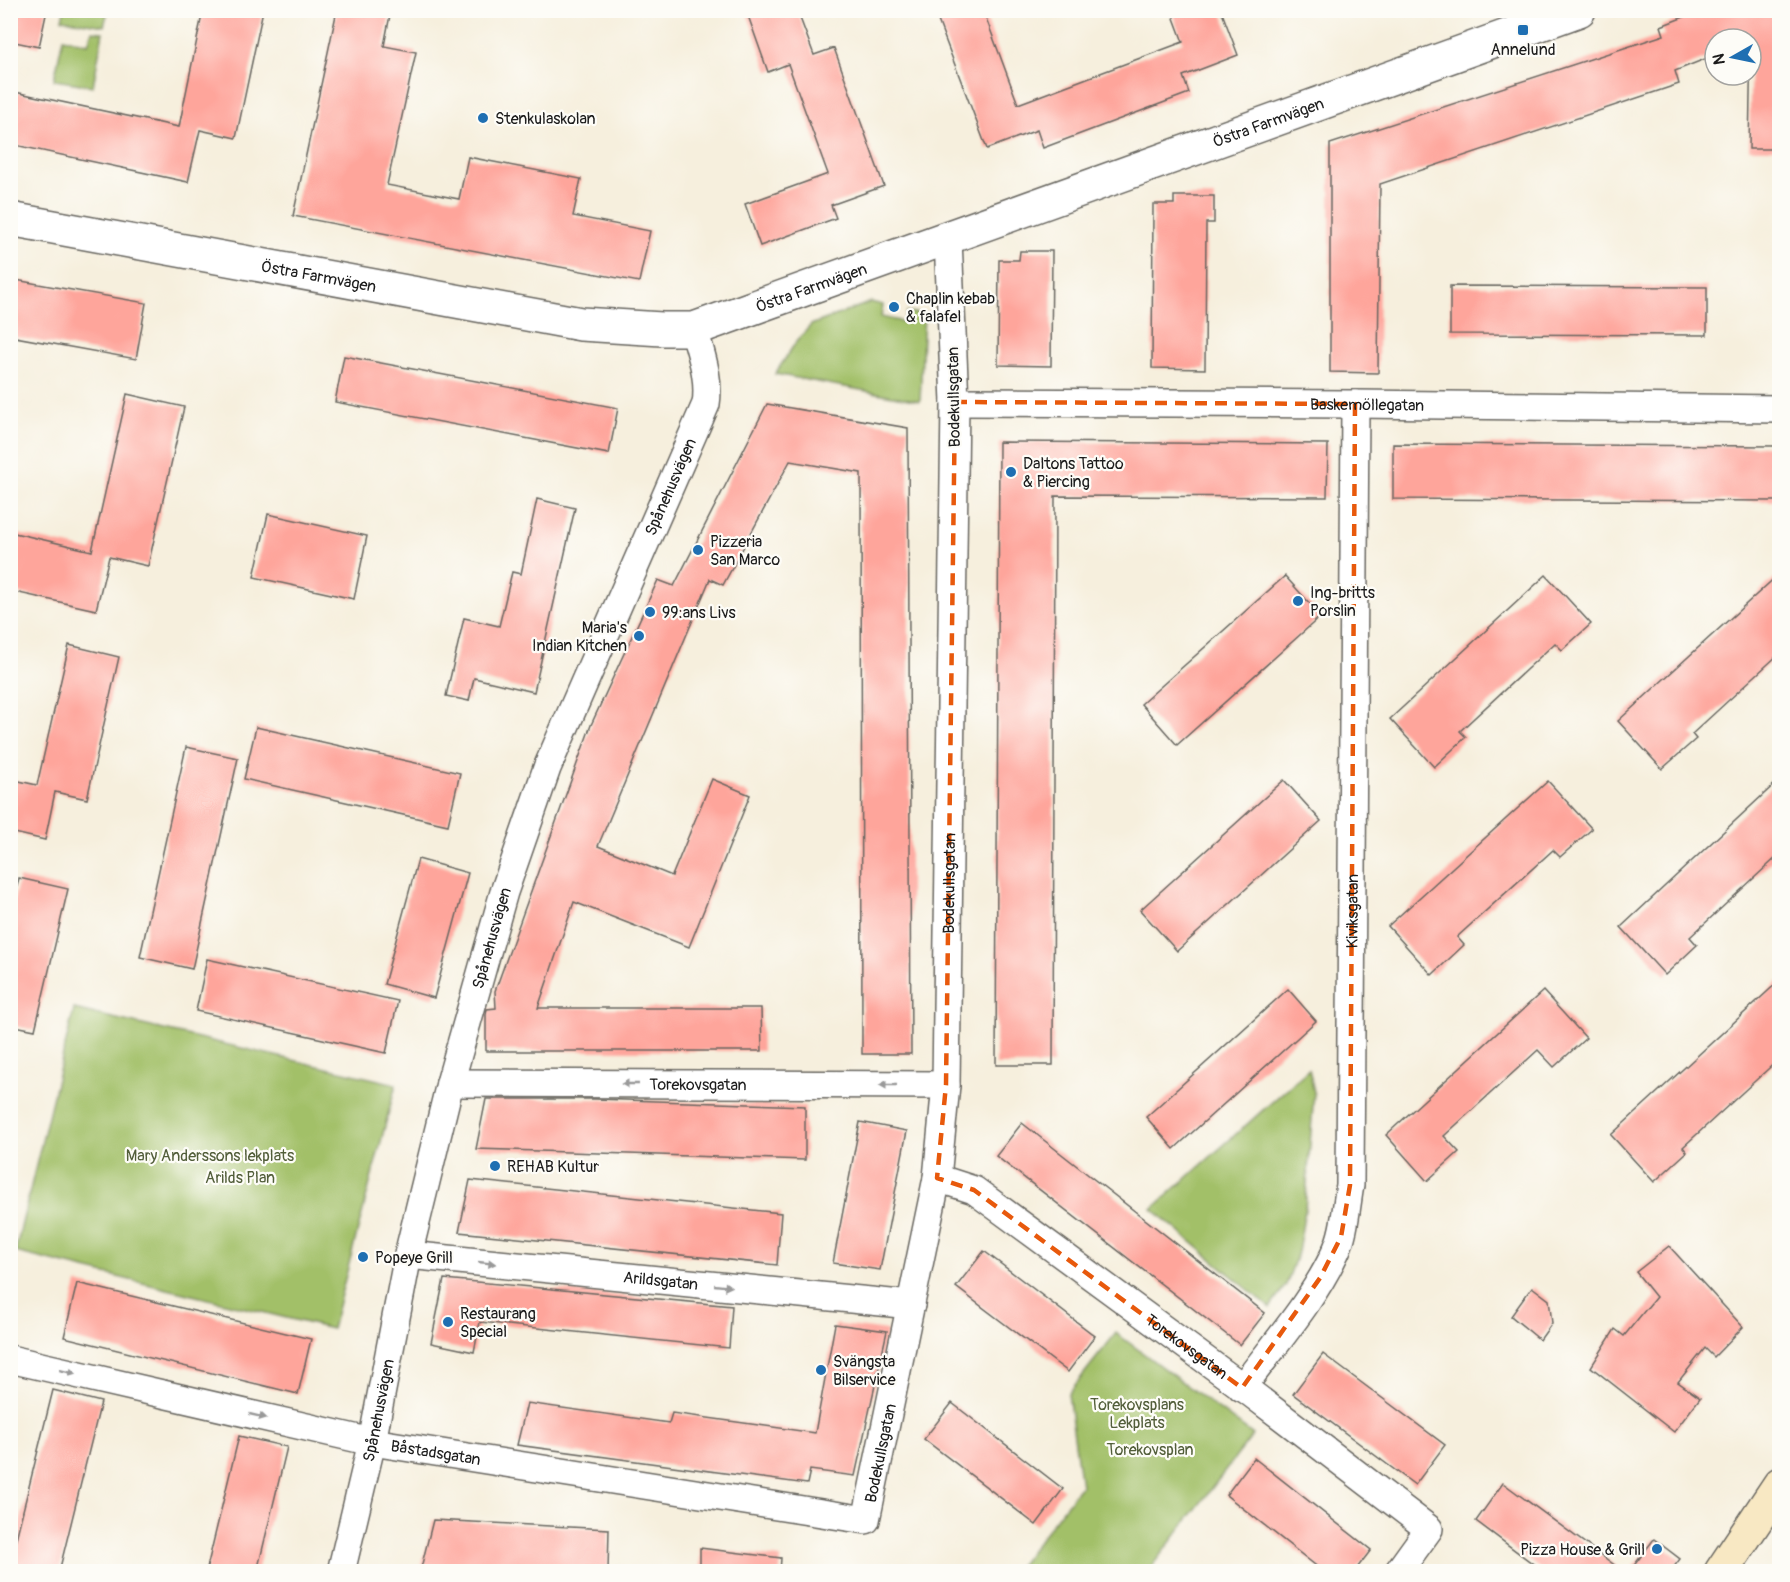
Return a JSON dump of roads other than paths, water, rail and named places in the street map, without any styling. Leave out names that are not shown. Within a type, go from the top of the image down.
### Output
[{"type":"main road","points":[[1721,1572],[1779,1484]]},
{"type":"street","name":"Östra Farmvägen","points":[[10,219],[581,324],[694,329],[948,239],[1301,108],[1579,10]]},
{"type":"street","name":"Bodekullsgatan","points":[[866,1520],[937,1178],[946,1085],[955,402],[948,239]]},
{"type":"street","name":"Spånehusvägen","points":[[341,1572],[372,1442],[408,1255],[450,1083],[504,892],[547,768],[706,404],[708,388],[706,372],[694,329]]},
{"type":"street","name":"Baskemöllegatan","points":[[955,402],[1779,409]]},
{"type":"street","name":"Kiviksgatan","points":[[1242,1388],[1305,1302],[1335,1253],[1341,1237],[1350,1185],[1355,404]]},
{"type":"street","name":"Torekovsgatan","points":[[450,1083],[946,1085]]},
{"type":"street","name":"Torekovsgatan","points":[[937,1178],[974,1190],[1429,1529],[1398,1572]]},
{"type":"street","name":"Arildsgatan","points":[[408,1255],[911,1305]]},
{"type":"street","name":"Båstadsgatan","points":[[10,1359],[372,1442],[866,1520]]},
{"type":"place","name":"Annelund","points":[[1523,30]]},
{"type":"place","name":"Stenkulaskolan","points":[[483,118]]},
{"type":"place","name":"Chaplin kebab & falafel","points":[[894,307]]},
{"type":"place","name":"Daltons Tattoo & Piercing","points":[[1011,472]]},
{"type":"place","name":"Pizzeria San Marco","points":[[698,550]]},
{"type":"place","name":"Ing-britts Porslin","points":[[1298,601]]},
{"type":"place","name":"99:ans Livs","points":[[650,612]]},
{"type":"place","name":"Maria's Indian Kitchen","points":[[639,636]]},
{"type":"place","name":"REHAB Kultur","points":[[495,1166]]},
{"type":"place","name":"Popeye Grill","points":[[363,1257]]},
{"type":"place","name":"Restaurang Special","points":[[448,1322]]},
{"type":"place","name":"Svängsta Bilservice","points":[[821,1370]]},
{"type":"place","name":"Pizza House & Grill","points":[[1657,1549]]},
{"type":"park label","name":"Mary Anderssons lekplats","points":[[210,1155]]},
{"type":"park label","name":"Arilds Plan","points":[[240,1177]]},
{"type":"park label","name":"Torekovsplans Lekplats","points":[[1137,1413]]},
{"type":"park label","name":"Torekovsplan","points":[[1150,1449]]}]
